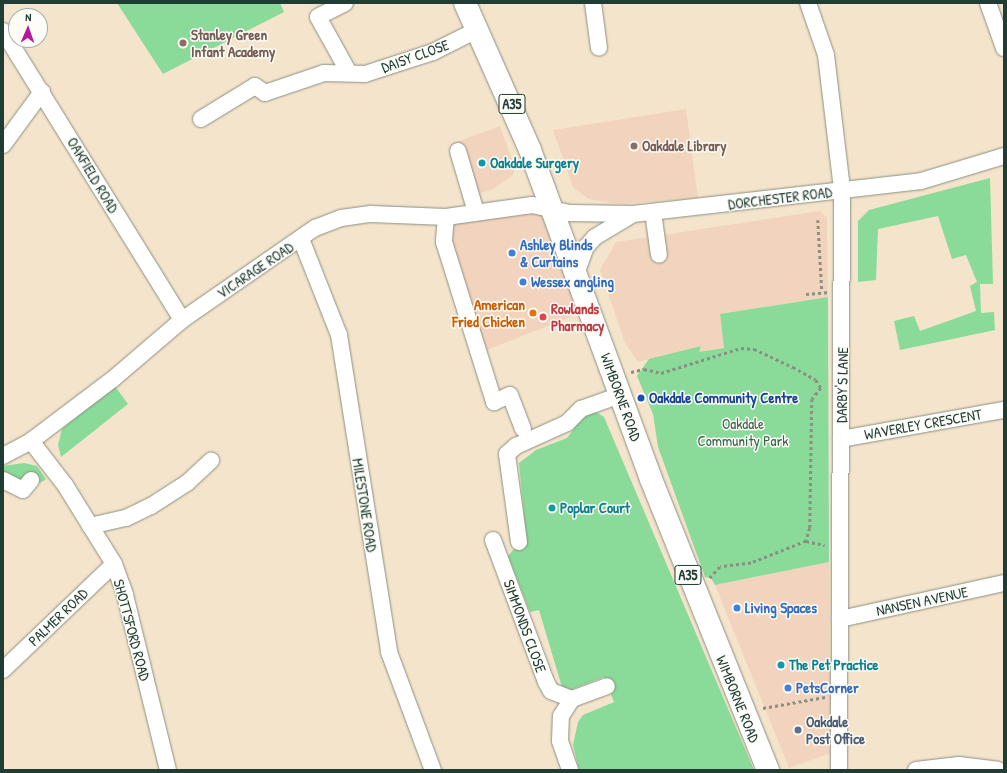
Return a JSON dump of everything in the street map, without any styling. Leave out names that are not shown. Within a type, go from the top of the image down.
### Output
[{"type":"highway","name":"WIMBORNE ROAD","points":[[465,3],[479,29],[552,209],[616,386],[692,586],[768,770]]},
{"type":"street","points":[[345,3],[318,17],[339,53],[349,74]]},
{"type":"street","points":[[593,3],[598,48]]},
{"type":"street","name":"DARBY'S LANE","points":[[808,3],[826,55],[842,190],[839,770]]},
{"type":"street","points":[[988,3],[1004,48]]},
{"type":"street","name":"DAISY CLOSE","points":[[201,119],[255,86],[265,93],[324,73],[365,74],[426,54],[479,29]]},
{"type":"street","name":"OAKFIELD ROAD","points":[[3,31],[182,320]]},
{"type":"street","points":[[3,146],[42,92]]},
{"type":"street","points":[[458,151],[476,212]]},
{"type":"street","name":"DORCHESTER ROAD","points":[[552,209],[598,215],[633,214],[842,190],[921,180],[1004,156]]},
{"type":"street","name":"VICARAGE ROAD","points":[[3,456],[31,441],[113,379],[182,320],[315,228],[341,218],[371,214],[446,217],[532,204],[552,209]]},
{"type":"street","points":[[653,212],[659,255]]},
{"type":"street","points":[[576,274],[586,247],[595,236],[633,214]]},
{"type":"street","points":[[446,217],[444,242],[494,402],[510,395],[523,429]]},
{"type":"street","name":"MILESTONE ROAD","points":[[301,239],[339,335],[389,652],[433,770]]},
{"type":"street","points":[[519,542],[506,454],[516,446],[567,423],[581,409],[616,386]]},
{"type":"street","name":"WAVERLEY CRESCENT","points":[[841,439],[1004,410]]},
{"type":"street","name":"SHOTTSFORD ROAD","points":[[31,441],[65,485],[114,564],[126,595],[168,770]]},
{"type":"street","points":[[90,526],[126,518],[151,506],[187,483],[211,461]]},
{"type":"street","points":[[3,480],[23,490],[32,480]]},
{"type":"street","name":"SIMMONDS CLOSE","points":[[493,540],[546,682],[551,691],[572,699]]},
{"type":"street","name":"PALMER ROAD","points":[[3,670],[114,564]]},
{"type":"street","name":"NANSEN AVENUE","points":[[840,619],[1004,583]]},
{"type":"street","points":[[570,770],[560,741],[561,716],[572,699],[607,686]]},
{"type":"street","points":[[916,770],[959,765],[998,770]]},
{"type":"path","points":[[806,294],[822,292],[818,220]]},
{"type":"path","points":[[616,386],[644,369],[661,372],[741,348],[754,349],[793,367],[816,380],[821,388],[812,399],[810,528],[806,541],[751,562],[720,567],[711,578],[692,586]]},
{"type":"path","points":[[743,712],[840,695]]},
{"type":"shaded area","points":[[686,109],[698,198],[619,204],[588,199],[573,187],[553,130]]},
{"type":"shaded area","points":[[500,126],[515,169],[513,175],[493,189],[469,197],[453,143]]},
{"type":"shaded area","points":[[552,209],[590,309],[477,354],[446,217]]},
{"type":"shaded area","points":[[820,211],[827,218],[828,297],[720,314],[724,348],[698,352],[701,346],[638,362],[625,343],[600,270],[616,242]]},
{"type":"shaded area","points":[[829,562],[831,753],[789,768],[715,585]]},
{"type":"green space","name":"Stanley Green Infant Academy","points":[[117,3],[280,3],[284,12],[163,74]]},
{"type":"green space","points":[[990,178],[993,284],[980,284],[981,313],[994,312],[995,330],[900,350],[894,321],[914,316],[920,331],[976,311],[970,286],[977,282],[966,255],[952,259],[938,216],[878,229],[876,280],[858,282],[858,221],[869,210]]},
{"type":"green space","name":"Oakdale Community Park","points":[[828,297],[829,562],[715,585],[711,578],[705,577],[658,447],[653,414],[637,376],[649,359],[701,346],[699,352],[724,348],[720,314]]},
{"type":"green space","points":[[114,385],[128,404],[61,457],[58,445],[62,429]]},
{"type":"green space","points":[[595,411],[604,417],[754,770],[579,770],[573,745],[578,722],[583,715],[614,702],[604,677],[570,690],[562,687],[539,610],[530,612],[508,556],[514,549],[527,545],[519,463],[536,450],[567,438],[585,414]]},
{"type":"green space","points":[[24,463],[37,466],[46,479],[40,483],[32,476],[23,484],[3,475],[3,466]]},
{"type":"place","name":"Stanley Green Infant Academy","points":[[183,43]]},
{"type":"place","name":"Oakdale Library","points":[[634,146]]},
{"type":"place","name":"Oakdale Surgery","points":[[482,163]]},
{"type":"place","name":"Ashley Blinds & Curtains","points":[[512,253]]},
{"type":"place","name":"Wessex angling","points":[[523,282]]},
{"type":"place","name":"American Fried Chicken","points":[[533,313]]},
{"type":"place","name":"Rowlands Pharmacy","points":[[543,317]]},
{"type":"place","name":"Oakdale Community Centre","points":[[641,398]]},
{"type":"place","name":"Poplar Court","points":[[552,508]]},
{"type":"place","name":"Living Spaces","points":[[737,608]]},
{"type":"place","name":"The Pet Practice","points":[[781,665]]},
{"type":"place","name":"PetsCorner","points":[[788,688]]},
{"type":"place","name":"Oakdale Post Office","points":[[798,730]]}]
